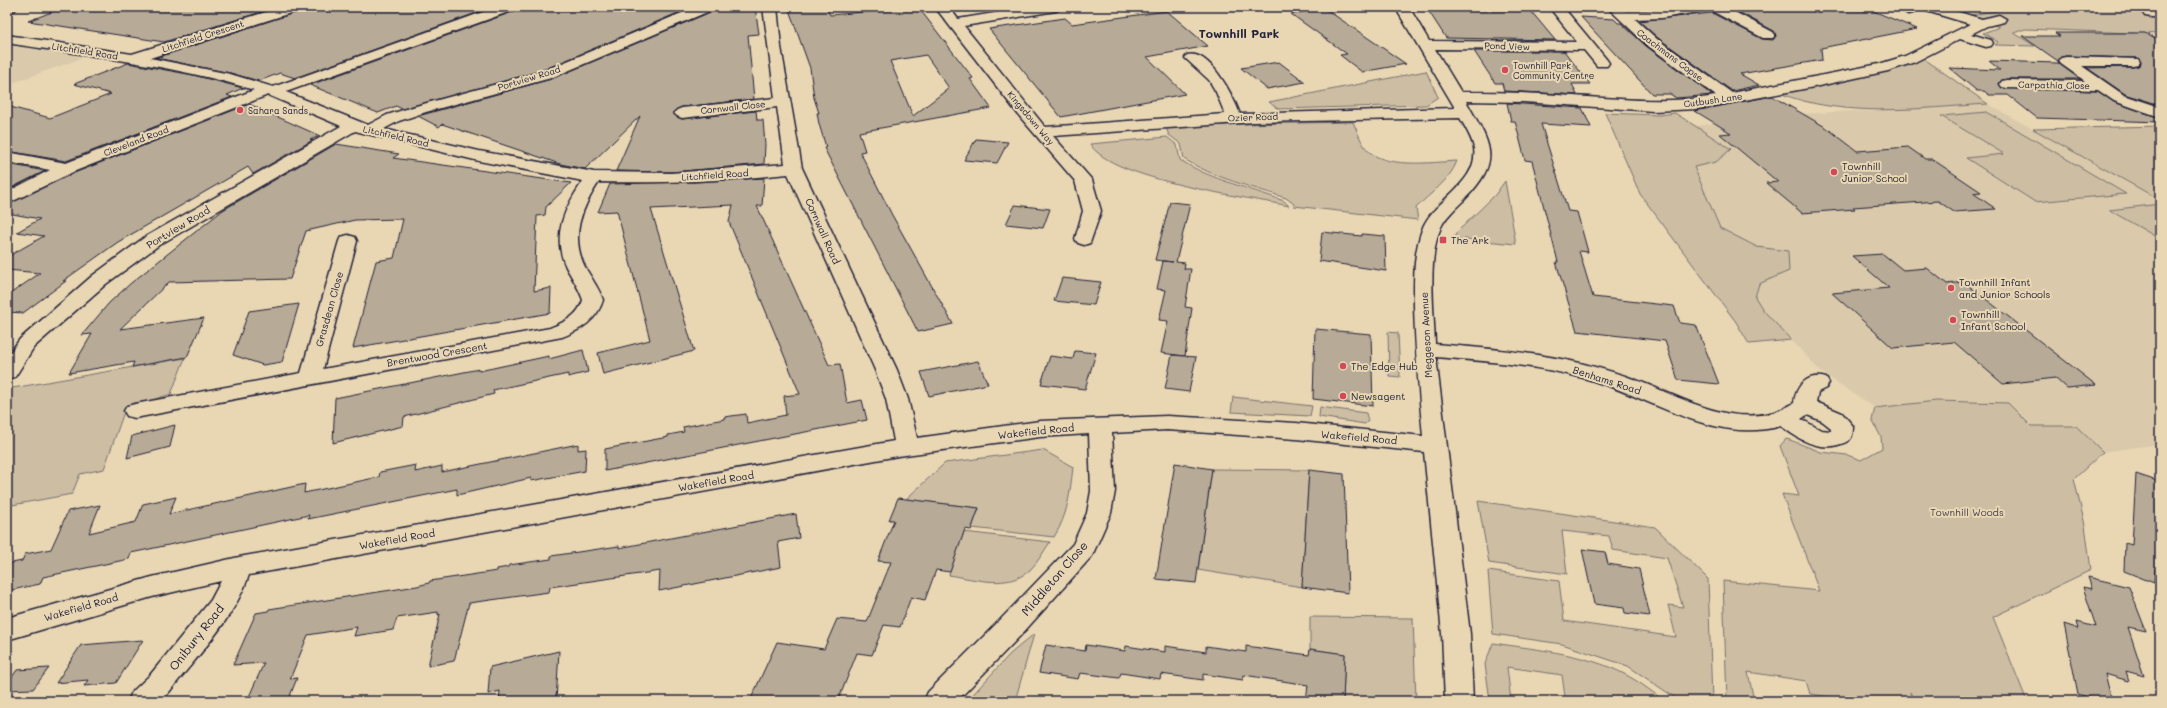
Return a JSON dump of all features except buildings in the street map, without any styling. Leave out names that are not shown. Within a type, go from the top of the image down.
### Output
[{"type":"street","name":"Litchfield Crescent","points":[[133,59],[295,7]]},
{"type":"street","name":"Cleveland Road","points":[[7,199],[67,168],[271,91],[509,7]]},
{"type":"street","name":"Portview Road","points":[[7,372],[27,343],[99,280],[152,241],[362,128],[546,75],[707,7]]},
{"type":"street","name":"Cornwall Road","points":[[770,7],[771,30],[791,139],[794,168],[886,370],[897,399],[907,447]]},
{"type":"street","name":"Kingsdown Way","points":[[942,7],[1042,132],[1084,180],[1092,210],[1084,239]]},
{"type":"street","points":[[955,23],[1056,7]]},
{"type":"street","name":"Meggeson Avenue","points":[[1402,7],[1461,104],[1482,148],[1481,164],[1473,182],[1442,212],[1432,227],[1423,265],[1425,350],[1456,634],[1459,701]]},
{"type":"street","points":[[1556,7],[1602,63]]},
{"type":"street","points":[[1618,11],[1662,14],[1706,7]]},
{"type":"street","points":[[1715,7],[1768,36]]},
{"type":"street","points":[[1928,7],[1982,23]]},
{"type":"street","name":"Coachmans Copse","points":[[1618,11],[1652,42],[1730,99]]},
{"type":"street","name":"Cutbush Lane","points":[[1461,104],[1524,97],[1653,106],[1730,99],[1883,68],[1910,59],[1982,23],[1999,19]]},
{"type":"street","points":[[1960,35],[1986,43]]},
{"type":"street","name":"Litchfield Road","points":[[7,39],[133,59],[230,78],[271,91],[362,128],[480,156],[594,177],[671,178],[741,174],[794,168]]},
{"type":"street","name":"Pond View","points":[[1426,45],[1589,46]]},
{"type":"street","points":[[1192,58],[1214,77],[1224,92],[1234,118]]},
{"type":"street","name":"Carpathia Close","points":[[2133,62],[2066,61],[2119,98],[2160,112]]},
{"type":"street","name":"Carpathia Close","points":[[2007,84],[2102,86]]},
{"type":"street","name":"Cornwall Close","points":[[682,113],[783,102]]},
{"type":"street","name":"Ozier Road","points":[[1042,132],[1120,124],[1329,114],[1461,104]]},
{"type":"street","points":[[7,157],[67,168]]},
{"type":"street","name":"Brentwood Crescent","points":[[134,411],[555,333],[576,323],[591,308],[593,300],[570,252],[568,239],[570,219],[576,203],[594,177]]},
{"type":"street","name":"Grasdean Close","points":[[310,378],[348,241]]},
{"type":"street","name":"Benhams Road","points":[[1425,350],[1537,360],[1592,373],[1628,384],[1680,408],[1709,416],[1751,422],[1769,422],[1786,419],[1805,406]]},
{"type":"street","points":[[1786,419],[1815,437],[1831,439],[1842,435],[1842,426],[1838,421],[1824,412],[1805,406],[1807,390],[1810,386],[1818,383]]},
{"type":"street","name":"Wakefield Road","points":[[7,629],[152,587],[239,567],[907,447],[1033,430],[1100,425],[1167,423],[1296,431],[1436,445]]},
{"type":"street","name":"Middleton Close","points":[[938,701],[1011,627],[1083,549],[1100,513],[1103,491],[1100,425]]},
{"type":"street","name":"Onibury Road","points":[[142,701],[160,683],[220,608],[230,592],[239,567]]},
{"type":"shaded area","points":[[1952,7],[2019,7],[1971,15]]},
{"type":"shaded area","points":[[7,45],[47,51],[85,57],[7,85]]},
{"type":"shaded area","name":"Townhill Infant and Junior Schools","points":[[1988,104],[2147,193],[2160,191],[2160,444],[2103,452],[2076,426],[2031,426],[2008,403],[1936,401],[1875,408],[1821,372],[1722,266],[1677,128],[1795,114]]},
{"type":"green space","points":[[2019,7],[2160,7],[2160,34],[2025,29],[2014,33],[2035,46],[1995,45],[1998,42],[1983,33],[1999,27],[1971,15]]},
{"type":"green space","points":[[1923,58],[1988,104],[1909,109],[1856,109],[1804,101],[1779,93],[1853,78]]},
{"type":"green space","points":[[1426,71],[1438,97],[1426,105],[1278,109],[1269,102]]},
{"type":"green space","points":[[1987,112],[2126,194],[2035,202],[1966,158],[2004,154],[1941,116]]},
{"type":"green space","points":[[1605,113],[1659,115],[1675,113],[1731,149],[1716,162],[1694,167],[1720,228],[1757,247],[1788,251],[1789,271],[1759,284],[1755,297],[1763,310],[1791,340],[1749,344],[1736,322],[1640,194]]},
{"type":"green space","points":[[1353,122],[1365,147],[1373,154],[1383,159],[1408,163],[1457,161],[1454,168],[1444,181],[1416,208],[1418,220],[1294,206],[1294,204],[1286,198],[1220,177],[1184,159],[1181,144],[1169,135],[1166,128],[1244,124]]},
{"type":"green space","points":[[2160,126],[2160,200],[2033,129]]},
{"type":"green space","points":[[1167,137],[1177,145],[1180,160],[1192,167],[1218,178],[1284,201],[1289,206],[1213,192],[1151,177],[1124,168],[1103,157],[1090,144]]},
{"type":"green space","points":[[1505,181],[1516,244],[1454,238],[1457,232],[1495,195]]},
{"type":"green space","points":[[2160,204],[2160,239],[2109,210]]},
{"type":"green space","points":[[1388,332],[1398,333],[1400,377],[1389,376]]},
{"type":"green space","points":[[185,358],[171,394],[133,406],[124,412],[104,469],[80,474],[72,494],[7,506],[7,389]]},
{"type":"green space","points":[[1233,397],[1312,406],[1310,416],[1231,412]]},
{"type":"green space","name":"Townhill Woods","points":[[1936,401],[2008,403],[2031,426],[2076,426],[2103,452],[2074,479],[2085,525],[2091,570],[1993,617],[2027,701],[1914,701],[1910,692],[1913,701],[1858,701],[1810,694],[1806,681],[1748,672],[1754,701],[1727,701],[1723,581],[1819,591],[1782,494],[1799,496],[1780,446],[1786,439],[1821,452],[1847,455],[1861,460],[1882,448],[1881,437],[1872,420],[1875,408]]},
{"type":"green space","points":[[1320,407],[1366,413],[1368,421],[1365,424],[1319,417]]},
{"type":"green space","points":[[1043,450],[1073,467],[1065,512],[1059,529],[1054,537],[972,528],[979,508],[906,499],[945,463]]},
{"type":"green space","points":[[1212,469],[1309,470],[1302,587],[1198,570]]},
{"type":"green space","points":[[1478,501],[1655,527],[1708,579],[1712,701],[1680,701],[1628,666],[1562,644],[1493,634],[1488,571],[1559,581],[1564,621],[1676,637],[1668,605],[1683,607],[1667,558],[1613,550],[1609,536],[1562,531],[1567,574],[1489,563]]},
{"type":"green space","points":[[964,532],[1050,542],[1030,570],[1012,580],[991,582],[949,575]]},
{"type":"green space","points":[[1310,617],[1413,618],[1416,701],[1343,701],[1345,654],[1310,649]]},
{"type":"green space","points":[[1034,634],[1015,701],[967,701],[1010,654]]},
{"type":"green space","points":[[1493,643],[1566,654],[1602,664],[1635,680],[1665,701],[1592,701],[1565,697],[1562,675],[1507,667],[1511,701],[1490,701],[1485,664]]},
{"type":"place","name":"Townhill Park Community Centre","points":[[1505,70]]},
{"type":"place","name":"Sahara Sands","points":[[240,110]]},
{"type":"place","name":"Townhill Junior School","points":[[1834,172]]},
{"type":"place","name":"The Ark","points":[[1443,240]]},
{"type":"place","name":"Townhill Infant and Junior Schools","points":[[1951,288]]},
{"type":"place","name":"Townhill Infant School","points":[[1953,320]]},
{"type":"place","name":"The Edge Hub","points":[[1343,366]]},
{"type":"place","name":"Newsagent","points":[[1343,396]]},
{"type":"district","name":"Townhill Park","points":[[1239,33]]}]
